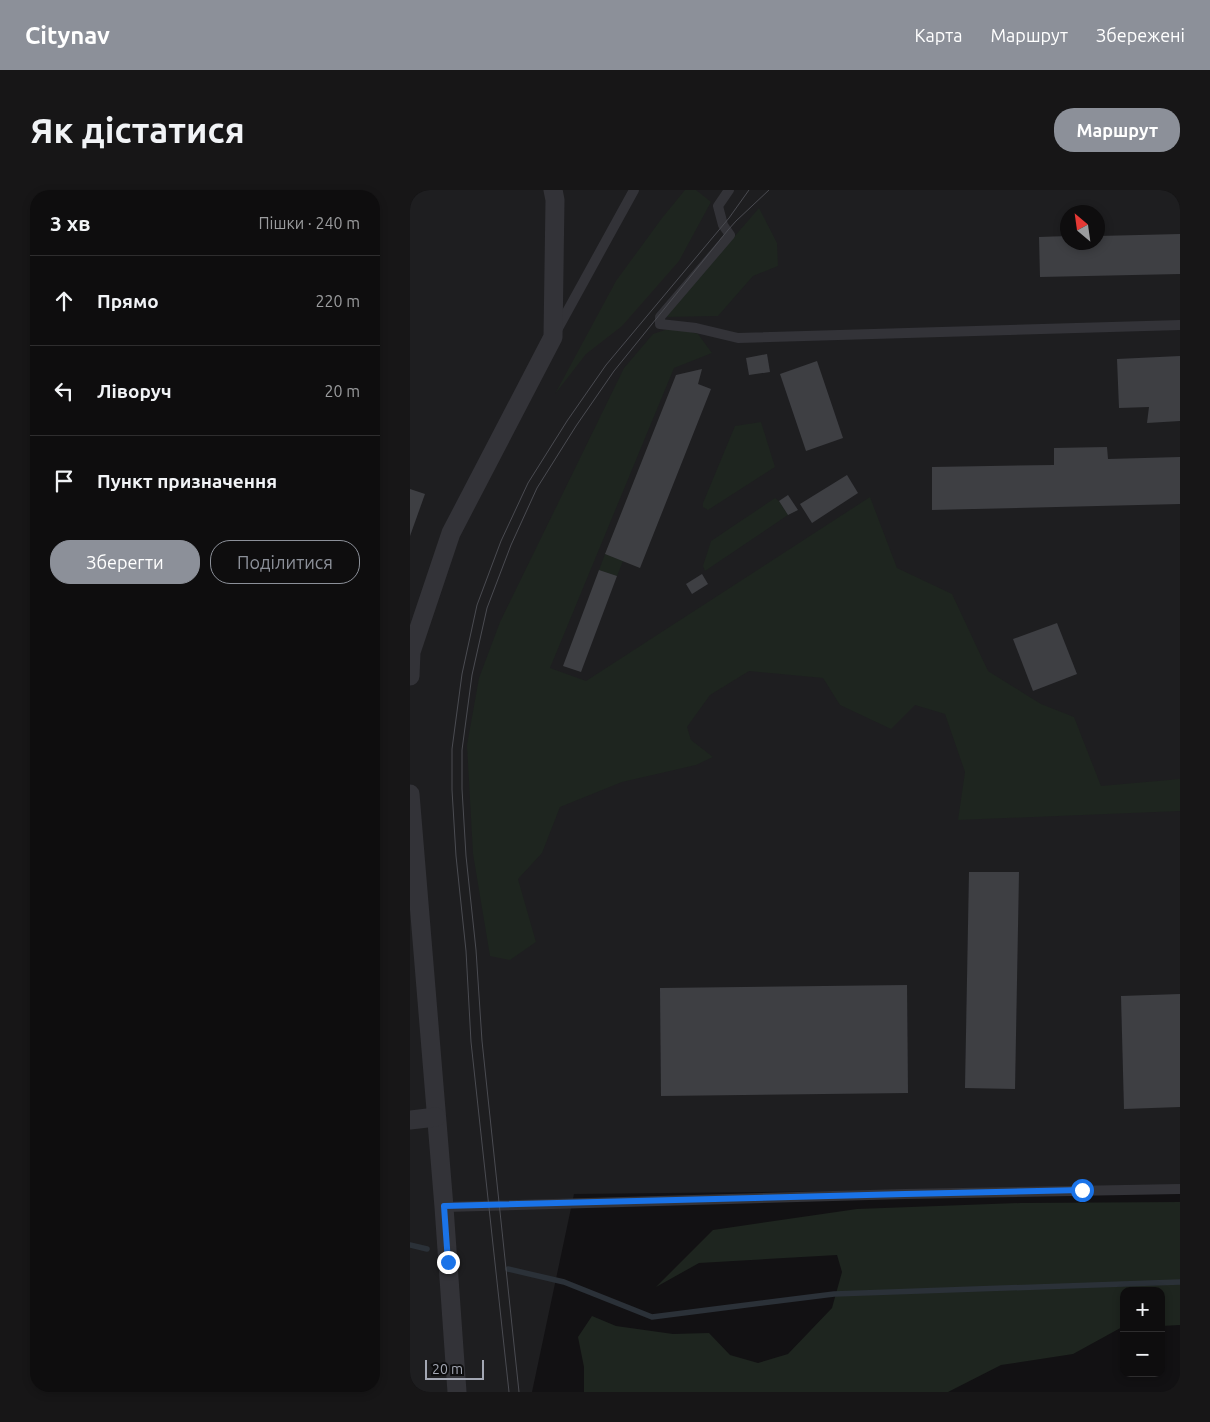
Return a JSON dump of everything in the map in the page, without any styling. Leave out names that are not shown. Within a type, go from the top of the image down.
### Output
[{"type":"street","points":[[410,676],[411,652],[451,533],[553,337],[555,200],[553,190]]},
{"type":"street","points":[[410,794],[444,1206],[457,1392]]},
{"type":"street","points":[[410,1120],[436,1118]]},
{"type":"lane","points":[[553,337],[634,190]]},
{"type":"lane","points":[[729,190],[718,206],[723,225],[730,235],[660,317],[660,324],[696,328],[738,338],[1180,325]]},
{"type":"lane","points":[[444,1206],[915,1193],[1180,1189]]},
{"type":"shaded area","points":[[410,190],[1180,190],[1180,1190],[1025,1189],[574,1194],[532,1392],[410,1392]]},
{"type":"shaded area","points":[[685,190],[696,190],[711,202],[679,261],[622,326],[586,354],[555,394],[616,281]]},
{"type":"shaded area","points":[[759,208],[777,243],[778,266],[753,276],[718,316],[665,317]]},
{"type":"shaded area","points":[[674,327],[698,334],[712,353],[674,368],[550,668],[586,681],[870,497],[897,568],[952,594],[988,671],[1041,704],[1074,717],[1101,786],[1180,779],[1180,811],[958,820],[965,772],[945,714],[915,705],[891,729],[840,705],[823,678],[749,671],[710,695],[687,727],[691,740],[713,757],[696,765],[622,782],[560,807],[542,853],[518,879],[536,942],[510,960],[490,956],[473,854],[467,745],[479,678],[500,622],[624,368],[653,334]]},
{"type":"shaded area","points":[[761,422],[775,467],[708,510],[703,507],[735,426]]},
{"type":"shaded area","points":[[775,498],[788,515],[705,571],[703,566],[711,541]]},
{"type":"shaded area","points":[[605,554],[623,561],[617,576],[599,570]]},
{"type":"shaded area","points":[[1180,1202],[1180,1325],[1165,1326],[1165,1287],[1120,1287],[1120,1328],[1073,1354],[1001,1365],[948,1392],[584,1392],[584,1367],[578,1337],[592,1316],[616,1326],[673,1334],[709,1333],[730,1355],[758,1363],[788,1354],[832,1308],[842,1272],[837,1255],[699,1263],[656,1287],[713,1230],[857,1209],[1021,1203]]},
{"type":"building","points":[[1180,234],[1180,274],[1040,277],[1039,237],[1060,236],[1060,250],[1105,250],[1105,236]]},
{"type":"building","points":[[767,354],[770,372],[749,375],[746,358]]},
{"type":"building","points":[[1180,356],[1180,421],[1147,423],[1149,407],[1119,408],[1117,359]]},
{"type":"building","points":[[817,361],[843,438],[806,451],[780,374]]},
{"type":"building","points":[[702,369],[698,384],[711,389],[640,568],[605,554],[676,375]]},
{"type":"building","points":[[1107,447],[1108,459],[1180,457],[1180,504],[932,510],[932,467],[1054,465],[1054,448]]},
{"type":"building","points":[[847,475],[858,493],[812,523],[800,504]]},
{"type":"building","points":[[410,489],[425,494],[410,536]]},
{"type":"building","points":[[788,495],[798,510],[788,515],[779,501]]},
{"type":"building","points":[[599,570],[617,576],[581,672],[563,666]]},
{"type":"building","points":[[702,574],[708,584],[692,594],[686,584]]},
{"type":"building","points":[[1057,623],[1077,674],[1033,691],[1013,639]]},
{"type":"building","points":[[969,872],[1019,872],[1015,1089],[965,1088]]},
{"type":"building","points":[[907,985],[908,1093],[661,1096],[660,988]]},
{"type":"building","points":[[1180,994],[1180,1107],[1124,1109],[1121,996]]},
{"type":"waterway","points":[[410,1245],[427,1249]]},
{"type":"waterway","points":[[508,1269],[564,1282],[652,1317],[834,1294],[1180,1282]]},
{"type":"tram line","points":[[509,1392],[471,1042],[466,951],[456,856],[452,790],[452,749],[462,674],[477,605],[501,541],[528,483],[567,421],[606,365],[729,218],[749,190]]},
{"type":"tram line","points":[[519,1392],[482,1041],[476,950],[466,856],[462,750],[472,675],[487,608],[511,545],[537,488],[576,426],[614,371],[728,230],[769,190]]},
{"type":"route","points":[[448,1262],[444,1206],[1082,1190]]}]
